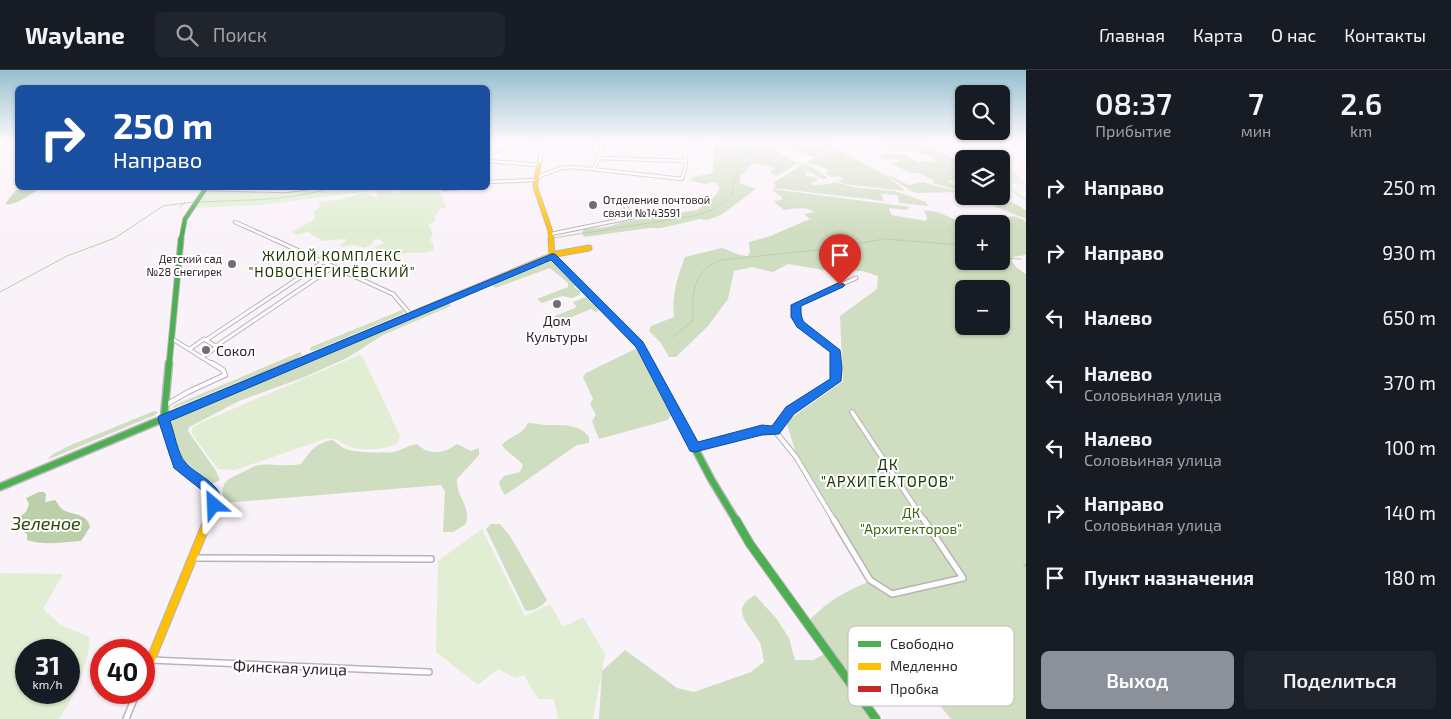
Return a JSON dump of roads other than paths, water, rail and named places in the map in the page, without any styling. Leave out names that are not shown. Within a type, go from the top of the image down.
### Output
[{"type":"street","points":[[538,171],[537,191],[551,234],[552,256],[640,345],[750,544],[848,681]]},
{"type":"street","points":[[490,182],[536,179],[555,171]]},
{"type":"street","points":[[614,171],[682,179],[684,171]]},
{"type":"street","points":[[155,648],[214,505],[213,494],[207,487],[179,465],[164,419],[182,227],[184,219],[205,190]]},
{"type":"street","points":[[259,190],[293,190]]},
{"type":"street","points":[[551,234],[634,217],[619,199]]},
{"type":"street","points":[[235,222],[393,294],[411,315]]},
{"type":"street","points":[[0,487],[552,256],[589,248]]},
{"type":"street","points":[[190,349],[323,262]]},
{"type":"street","points":[[202,356],[333,267]]},
{"type":"street","points":[[775,431],[790,411],[835,381],[837,368],[835,350],[801,324],[796,317],[796,305],[856,278]]},
{"type":"street","points":[[164,406],[188,392],[225,375],[223,370],[171,338]]},
{"type":"street","points":[[205,340],[216,346]]},
{"type":"street","points":[[695,447],[762,430],[775,431],[796,457],[870,580],[892,594],[962,578],[852,412]]},
{"type":"street","points":[[192,558],[431,559]]},
{"type":"street","name":"Финская улица","points":[[155,660],[429,672]]},
{"type":"street","points":[[126,719],[132,704]]},
{"type":"street","points":[[866,706],[876,719]]},
{"type":"water","points":[[16,190],[37,190],[18,202],[5,204]]},
{"type":"water","name":"Зеленое","points":[[39,492],[46,494],[45,502],[55,500],[63,510],[85,518],[90,527],[81,541],[47,543],[27,540],[27,534],[24,532],[21,523],[17,524],[17,519],[26,512],[29,504],[26,498]]},
{"type":"waterway","points":[[553,238],[694,216],[712,210],[732,196],[733,184],[738,171]]},
{"type":"waterway","points":[[199,202],[280,198],[323,190]]},
{"type":"waterway","points":[[184,203],[194,202]]},
{"type":"waterway","points":[[0,292],[67,256],[115,238],[163,206],[184,203]]},
{"type":"waterway","points":[[180,207],[184,203]]},
{"type":"waterway","points":[[672,337],[693,321],[694,292],[699,277],[704,270],[721,260],[826,249],[884,239],[955,245]]},
{"type":"waterway","points":[[1010,258],[1021,259]]},
{"type":"place","name":"Отделение почтовой связи №143591","points":[[593,205]]},
{"type":"place","name":"Детский сад №28 Снегирек","points":[[232,264]]},
{"type":"place","name":"Дом Культуры","points":[[557,304]]},
{"type":"place","name":"Сокол","points":[[206,350]]},
{"type":"district","name":"ЖИЛОЙ КОМПЛЕКС \"НОВОСНЕГИРЁВСКИЙ\"","points":[[332,264]]},
{"type":"district","name":"ДК \"АРХИТЕКТОРОВ\"","points":[[888,472]]},
{"type":"park label","name":"ДК \"Архитекторов\"","points":[[911,520]]}]
